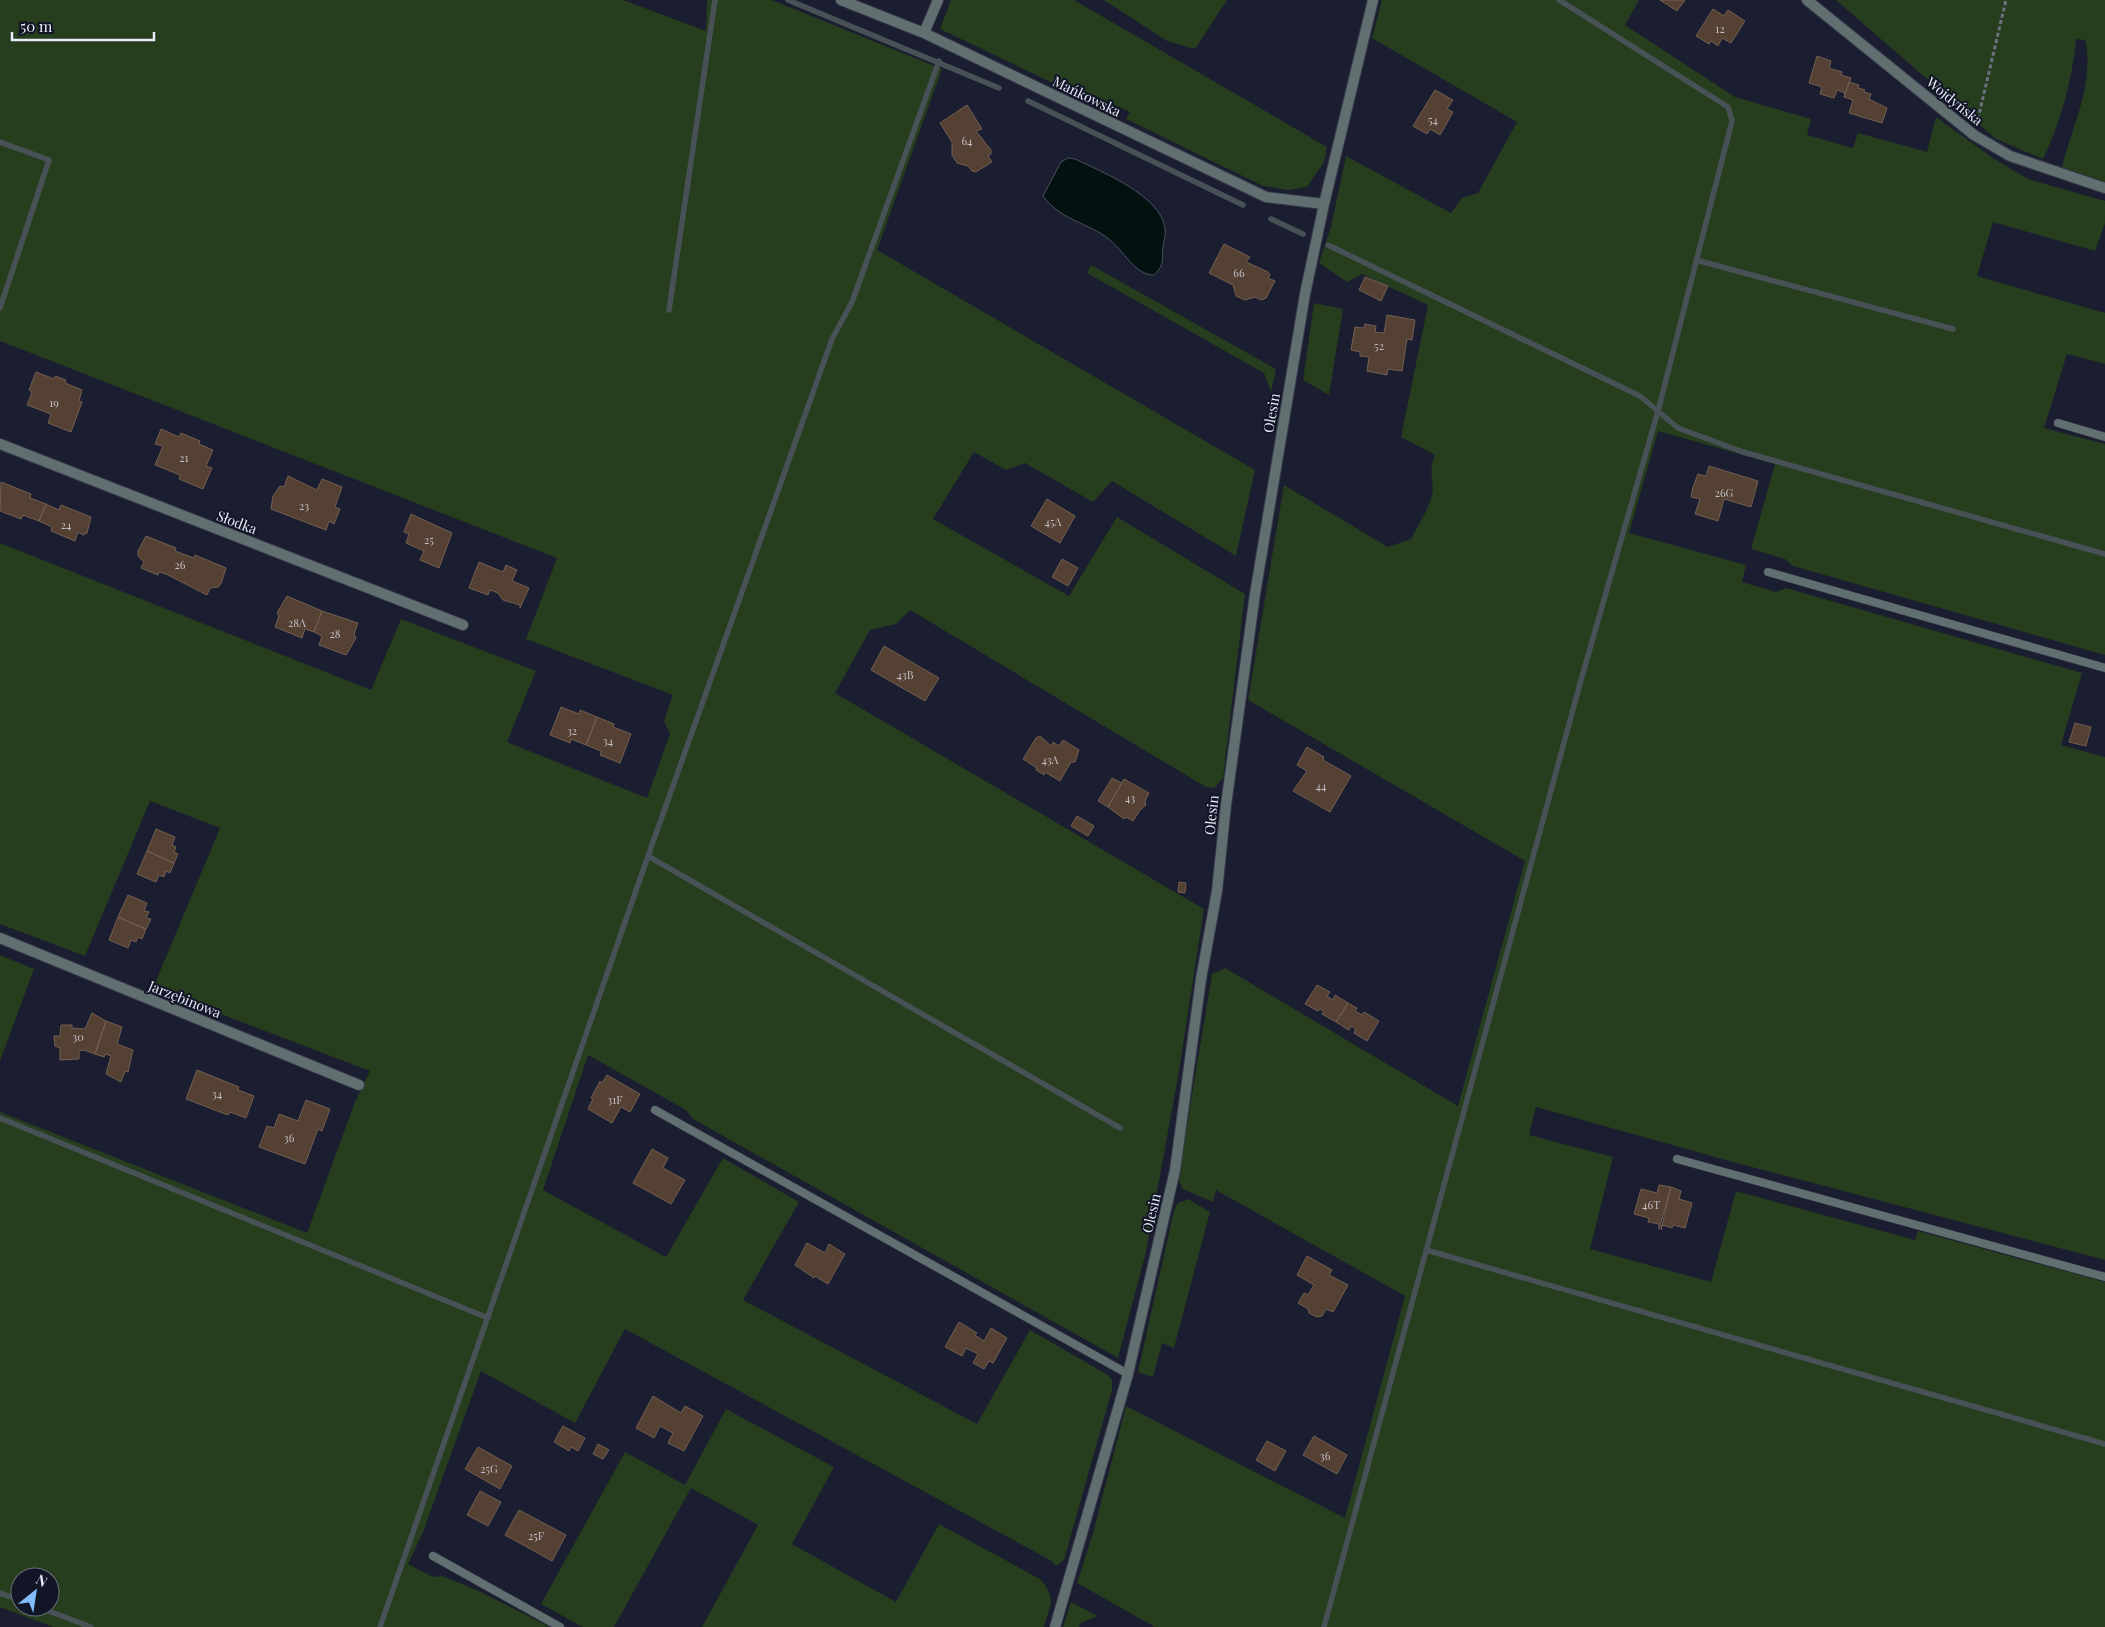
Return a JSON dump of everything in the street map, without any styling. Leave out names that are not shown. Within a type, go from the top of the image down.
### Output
[{"type":"street","name":"Mańkowska","points":[[841,0],[924,33],[1266,197],[1324,204]]},
{"type":"street","points":[[924,33],[938,0]]},
{"type":"street","name":"Olesin","points":[[1055,1627],[1128,1374],[1175,1170],[1201,979],[1217,891],[1226,806],[1255,594],[1306,294],[1324,204],[1373,0]]},
{"type":"street","name":"Wojdyńska","points":[[1807,0],[1974,134],[2010,156],[2105,188]]},
{"type":"street","name":"Słodka","points":[[0,444],[463,626]]},
{"type":"street","name":"Jarzębinowa","points":[[0,938],[359,1085]]},
{"type":"lane","points":[[2058,423],[2105,436]]},
{"type":"lane","points":[[1768,572],[2105,668]]},
{"type":"lane","points":[[655,1110],[1128,1374]]},
{"type":"lane","points":[[1677,1159],[2105,1277]]},
{"type":"lane","points":[[433,1556],[560,1627]]},
{"type":"path","points":[[1974,134],[2006,0]]},
{"type":"green space","points":[[0,0],[623,0],[706,31],[707,0],[772,0],[942,69],[877,250],[1255,470],[1236,556],[1112,481],[1093,502],[1025,463],[1006,470],[974,452],[933,519],[1069,596],[1117,517],[1245,594],[1223,778],[1214,788],[1206,787],[910,610],[896,624],[870,630],[835,693],[1204,909],[1178,1077],[1146,1252],[1118,1358],[693,1119],[686,1110],[588,1055],[543,1190],[666,1257],[723,1158],[799,1202],[743,1300],[977,1424],[1030,1330],[1108,1375],[1112,1380],[1112,1390],[1064,1560],[1056,1566],[1050,1560],[625,1329],[575,1423],[481,1371],[423,1532],[408,1564],[433,1577],[442,1576],[481,1592],[550,1627],[53,1627],[26,1617],[60,1617],[60,1567],[10,1567],[10,1611],[0,1607],[0,1112],[307,1233],[355,1102],[370,1071],[153,988],[220,828],[150,801],[85,956],[0,924],[0,543],[371,690],[401,619],[536,671],[507,742],[647,798],[670,734],[664,721],[673,695],[526,639],[557,558],[0,341]]},
{"type":"green space","points":[[951,0],[1074,0],[1327,147],[1324,162],[1307,187],[1288,190],[1263,186],[1126,119],[1130,112],[1085,92],[1082,97],[940,29]]},
{"type":"green space","points":[[1104,0],[1227,0],[1195,49],[1167,41]]},
{"type":"green space","points":[[1382,0],[1639,0],[1625,25],[1735,97],[1811,119],[1807,135],[1853,148],[1858,133],[1927,152],[1936,117],[1993,158],[2028,179],[2105,201],[2105,223],[2095,251],[1993,222],[1977,276],[2105,313],[2105,364],[2067,354],[2044,428],[2105,444],[2105,655],[1793,566],[1785,559],[1751,549],[1775,464],[1658,431],[1629,533],[1746,565],[1742,582],[1776,592],[1786,588],[2082,673],[2061,745],[2105,757],[2105,1260],[1733,1162],[1536,1107],[1529,1135],[1613,1157],[1590,1249],[1711,1282],[1736,1191],[1915,1240],[1918,1231],[2105,1282],[2105,1627],[1155,1627],[1077,1583],[1093,1533],[1126,1406],[1345,1518],[1405,1296],[1216,1190],[1213,1202],[1183,1189],[1178,1179],[1212,974],[1225,968],[1458,1106],[1525,861],[1248,700],[1284,485],[1388,547],[1411,539],[1432,495],[1431,472],[1435,455],[1401,437],[1428,305],[1362,274],[1347,282],[1319,263],[1331,227],[1346,156],[1451,213],[1462,198],[1478,193],[1517,122],[1372,38]]},
{"type":"green space","points":[[1836,0],[2105,0],[2105,182],[2062,167],[2085,88],[2087,56],[2085,40],[2076,39],[2065,100],[2043,159],[1996,139]]},
{"type":"green space","points":[[1091,265],[1276,369],[1271,392],[1264,373],[1087,273]]},
{"type":"green space","points":[[1314,303],[1343,309],[1329,395],[1303,380]]},
{"type":"green space","points":[[0,955],[34,969],[0,1061]]},
{"type":"green space","points":[[1188,1199],[1210,1212],[1174,1348],[1162,1343],[1153,1377],[1138,1372],[1174,1210],[1178,1203]]},
{"type":"green space","points":[[726,1409],[834,1467],[792,1544],[896,1602],[939,1524],[1040,1579],[1049,1591],[1051,1602],[1044,1627],[702,1627],[758,1525],[691,1488],[614,1627],[583,1627],[541,1604],[625,1452],[685,1485]]},
{"type":"green space","points":[[1071,1602],[1098,1616],[1081,1623],[1079,1627],[1063,1627]]},
{"type":"shaded area","points":[[1068,158],[1075,159],[1114,178],[1153,205],[1161,216],[1165,228],[1162,261],[1154,275],[1147,274],[1135,267],[1110,240],[1058,211],[1043,196],[1061,162]]},
{"type":"building","points":[[1660,0],[1685,0],[1677,11]]},
{"type":"building","points":[[1713,9],[1724,16],[1728,10],[1745,21],[1731,43],[1722,38],[1718,46],[1711,41],[1709,44],[1696,36]]},
{"type":"building","points":[[1817,56],[1831,61],[1829,68],[1842,72],[1841,75],[1851,78],[1844,97],[1845,93],[1837,90],[1834,98],[1820,94],[1822,87],[1809,83]]},
{"type":"building","points":[[1849,82],[1859,85],[1858,88],[1871,94],[1869,99],[1887,108],[1882,123],[1849,113],[1853,100],[1844,97]]},
{"type":"building","points":[[1435,90],[1453,100],[1447,109],[1453,112],[1440,135],[1430,129],[1427,134],[1413,126]]},
{"type":"building","points":[[967,105],[982,129],[976,131],[991,150],[991,154],[988,156],[992,162],[976,172],[972,171],[968,166],[957,163],[952,155],[952,142],[940,123]]},
{"type":"building","points":[[1224,244],[1250,257],[1246,262],[1268,272],[1270,275],[1268,278],[1275,281],[1266,298],[1261,300],[1255,297],[1245,300],[1236,296],[1233,285],[1209,273]]},
{"type":"building","points":[[1365,277],[1388,286],[1381,301],[1359,290]]},
{"type":"building","points":[[1387,315],[1415,320],[1412,340],[1407,339],[1402,371],[1388,369],[1387,375],[1367,371],[1369,357],[1360,356],[1360,352],[1351,350],[1355,327],[1364,328],[1365,324],[1376,326],[1375,332],[1384,333]]},
{"type":"building","points":[[36,372],[54,379],[55,376],[66,380],[65,383],[82,390],[79,401],[82,402],[71,432],[48,423],[51,414],[27,405],[32,392],[29,390]]},
{"type":"building","points":[[161,429],[179,437],[181,433],[200,441],[199,444],[213,450],[206,466],[212,468],[203,489],[179,479],[180,475],[155,465],[163,446],[155,444]]},
{"type":"building","points":[[1709,466],[1758,481],[1751,507],[1724,499],[1718,521],[1695,514],[1700,499],[1691,497],[1693,487],[1698,474],[1706,476]]},
{"type":"building","points":[[288,476],[317,490],[322,479],[342,487],[335,507],[340,509],[334,524],[329,521],[326,530],[271,509],[273,496],[280,486],[284,487]]},
{"type":"building","points":[[1,482],[31,494],[30,498],[46,504],[39,521],[23,515],[21,519],[0,511]]},
{"type":"building","points":[[1047,499],[1075,516],[1060,543],[1031,526]]},
{"type":"building","points":[[46,504],[59,510],[61,505],[91,517],[87,533],[83,535],[78,532],[75,541],[51,531],[52,527],[39,521]]},
{"type":"building","points":[[411,514],[452,533],[439,568],[420,560],[424,551],[406,543],[409,534],[404,532]]},
{"type":"building","points":[[146,536],[176,548],[175,551],[194,558],[195,555],[226,568],[221,584],[218,587],[210,588],[207,595],[166,574],[159,572],[158,575],[141,568],[144,562],[138,556],[138,551]]},
{"type":"building","points":[[1062,559],[1078,568],[1068,586],[1052,577]]},
{"type":"building","points":[[479,562],[503,572],[506,565],[517,570],[512,581],[529,588],[520,608],[520,605],[503,600],[498,593],[490,590],[488,595],[469,588]]},
{"type":"building","points":[[287,596],[322,611],[314,632],[305,629],[302,638],[275,627],[279,616],[277,613]]},
{"type":"building","points":[[322,611],[358,623],[354,634],[356,638],[346,655],[319,645],[322,636],[314,632]]},
{"type":"building","points":[[884,646],[939,678],[925,701],[871,670]]},
{"type":"building","points":[[561,707],[579,714],[580,710],[597,717],[586,745],[571,739],[570,743],[550,735]]},
{"type":"building","points":[[597,717],[614,724],[613,727],[631,734],[620,763],[600,755],[601,751],[586,745]]},
{"type":"building","points":[[2075,723],[2091,727],[2086,746],[2069,742]]},
{"type":"building","points":[[1040,736],[1051,746],[1053,742],[1059,746],[1063,740],[1079,750],[1075,762],[1071,762],[1060,781],[1045,772],[1044,775],[1023,759],[1036,738]]},
{"type":"building","points":[[1307,747],[1324,757],[1323,760],[1351,776],[1330,812],[1293,791],[1307,771],[1297,765]]},
{"type":"building","points":[[1112,778],[1122,783],[1108,807],[1098,801]]},
{"type":"building","points":[[1124,779],[1149,793],[1145,801],[1146,805],[1140,810],[1133,821],[1126,817],[1124,819],[1108,807]]},
{"type":"building","points":[[1077,816],[1094,826],[1088,836],[1071,826]]},
{"type":"building","points":[[156,829],[175,837],[172,845],[176,847],[174,852],[178,854],[174,863],[147,851]]},
{"type":"building","points":[[147,851],[174,863],[170,873],[166,871],[164,877],[159,875],[156,882],[137,874]]},
{"type":"building","points":[[1179,882],[1186,883],[1185,893],[1178,892]]},
{"type":"building","points":[[128,895],[147,903],[144,911],[149,912],[146,918],[151,919],[146,929],[118,917]]},
{"type":"building","points":[[118,917],[146,929],[142,939],[138,937],[136,942],[131,940],[128,948],[109,940]]},
{"type":"building","points":[[1317,985],[1330,992],[1327,996],[1333,1000],[1335,995],[1348,1003],[1336,1022],[1322,1014],[1324,1011],[1320,1009],[1318,1011],[1305,1004]]},
{"type":"building","points":[[1348,1003],[1357,1008],[1355,1011],[1362,1015],[1364,1012],[1379,1021],[1367,1041],[1354,1033],[1356,1029],[1351,1026],[1349,1030],[1336,1022]]},
{"type":"building","points":[[92,1013],[106,1021],[95,1054],[84,1050],[79,1051],[79,1059],[60,1060],[60,1048],[55,1046],[54,1036],[60,1036],[61,1025],[72,1025],[72,1028],[85,1029]]},
{"type":"building","points":[[106,1021],[122,1027],[117,1044],[133,1050],[128,1072],[125,1071],[121,1082],[106,1074],[111,1056],[106,1054],[104,1057],[95,1054]]},
{"type":"building","points":[[197,1070],[239,1087],[238,1090],[254,1096],[246,1118],[230,1112],[228,1115],[186,1099]]},
{"type":"building","points":[[607,1075],[640,1094],[630,1112],[621,1107],[612,1123],[588,1109],[593,1099],[591,1098],[600,1081],[602,1083]]},
{"type":"building","points":[[306,1100],[330,1109],[322,1131],[318,1129],[305,1164],[259,1147],[267,1126],[274,1128],[279,1114],[298,1121]]},
{"type":"building","points":[[652,1149],[668,1158],[663,1168],[685,1180],[671,1204],[633,1183]]},
{"type":"building","points":[[1659,1185],[1671,1187],[1659,1229],[1659,1224],[1648,1222],[1649,1218],[1634,1214],[1641,1189],[1657,1193]]},
{"type":"building","points":[[1671,1187],[1681,1191],[1679,1199],[1692,1203],[1685,1228],[1673,1225],[1672,1228],[1662,1225]]},
{"type":"building","points":[[807,1243],[825,1253],[829,1244],[845,1254],[828,1284],[815,1276],[814,1278],[795,1265]]},
{"type":"building","points":[[1307,1256],[1332,1270],[1329,1275],[1348,1285],[1333,1312],[1326,1309],[1322,1316],[1317,1317],[1309,1313],[1308,1309],[1298,1303],[1304,1293],[1308,1295],[1314,1285],[1297,1275]]},
{"type":"building","points":[[959,1322],[977,1333],[975,1335],[984,1341],[991,1328],[1007,1338],[993,1363],[989,1361],[984,1369],[973,1363],[978,1354],[966,1348],[962,1356],[945,1347]]},
{"type":"building","points":[[653,1396],[681,1413],[685,1406],[703,1416],[684,1451],[668,1443],[673,1433],[660,1426],[654,1438],[636,1428]]},
{"type":"building","points":[[563,1426],[585,1438],[578,1451],[571,1447],[569,1451],[554,1442]]},
{"type":"building","points":[[1314,1436],[1347,1455],[1337,1474],[1303,1455]]},
{"type":"building","points":[[1267,1441],[1286,1451],[1275,1471],[1256,1460]]},
{"type":"building","points":[[598,1444],[609,1450],[603,1459],[593,1454]]},
{"type":"building","points":[[478,1447],[512,1466],[500,1489],[465,1469]]},
{"type":"building","points":[[480,1491],[501,1502],[488,1526],[467,1515]]},
{"type":"building","points":[[519,1510],[566,1535],[552,1561],[505,1535]]},
{"type":"waterway","points":[[669,310],[715,0]]},
{"type":"waterway","points":[[788,0],[999,88]]},
{"type":"waterway","points":[[1324,1627],[1581,680],[1658,411],[1732,121],[1728,107],[1559,0]]},
{"type":"waterway","points":[[380,1627],[648,856],[832,339],[852,302],[939,61]]},
{"type":"waterway","points":[[1028,101],[1243,205]]},
{"type":"waterway","points":[[0,142],[49,160],[0,308]]},
{"type":"waterway","points":[[1271,219],[1303,234]]},
{"type":"waterway","points":[[1328,245],[1640,396],[1678,428],[1743,452],[2105,554]]},
{"type":"waterway","points":[[1696,260],[1953,329]]},
{"type":"waterway","points":[[648,856],[1120,1128]]},
{"type":"waterway","points":[[0,1118],[488,1318]]},
{"type":"waterway","points":[[1426,1250],[2105,1444]]},
{"type":"waterway","points":[[0,1593],[10,1596]]},
{"type":"waterway","points":[[60,1615],[91,1627]]}]
